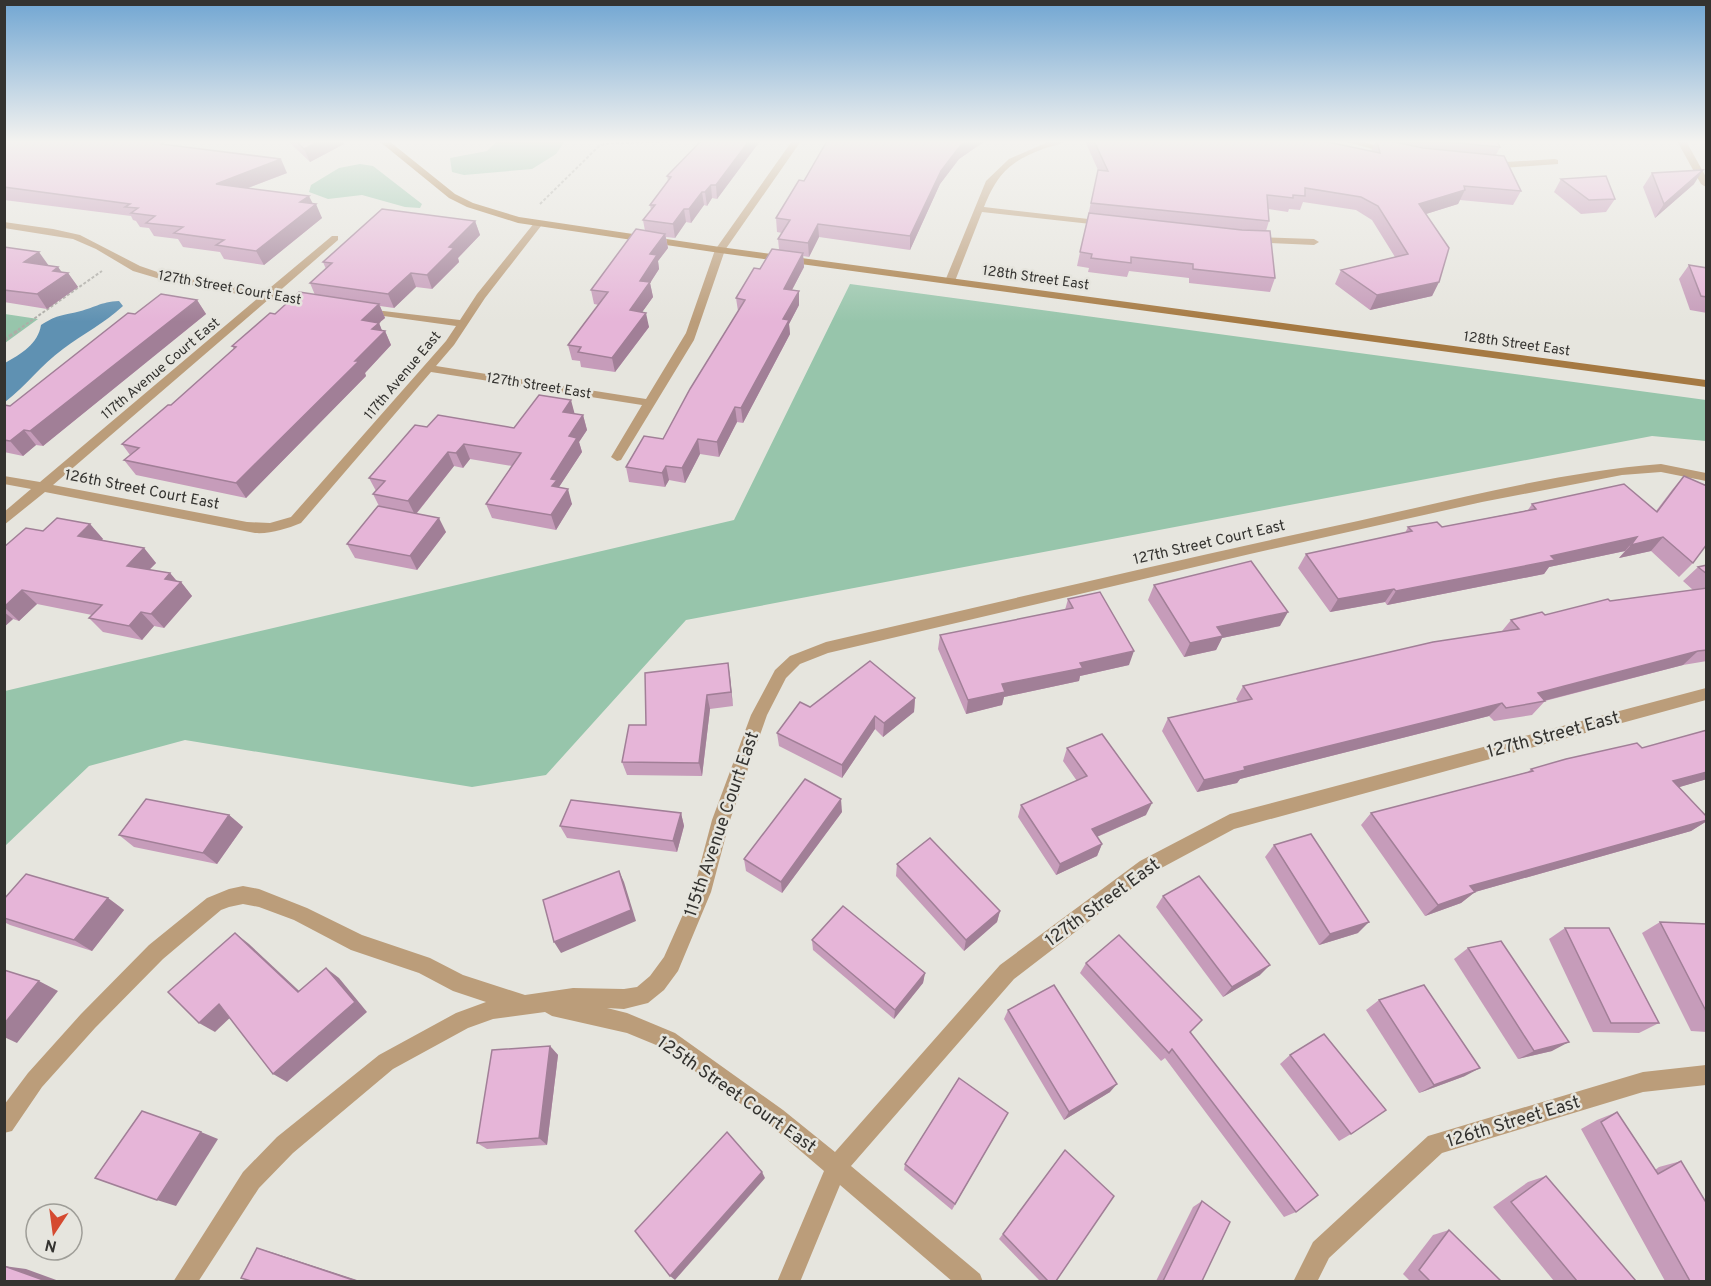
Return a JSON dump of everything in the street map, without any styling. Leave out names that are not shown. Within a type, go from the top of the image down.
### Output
[{"type":"street","name":"128th Street East","points":[[462,201],[518,220],[538,224],[1707,384]]},
{"type":"street","points":[[617,457],[696,324],[709,280],[718,263],[720,250],[755,201]]},
{"type":"street","points":[[950,281],[982,201]]},
{"type":"street","points":[[978,209],[1112,225]]},
{"type":"street","name":"117th Avenue East","points":[[274,530],[296,520],[428,368],[538,224]]},
{"type":"street","name":"127th Street Court East","points":[[4,225],[80,238],[100,247],[115,259],[163,277],[319,303]]},
{"type":"street","name":"117th Avenue Court East","points":[[4,520],[335,238]]},
{"type":"street","points":[[1238,239],[1314,242]]},
{"type":"street","points":[[353,308],[463,324]]},
{"type":"street","name":"127th Street East","points":[[428,368],[650,403]]},
{"type":"street","name":"127th Street Court East","points":[[759,715],[780,674],[805,655],[826,648],[1144,573],[1482,498],[1642,468],[1661,468],[1703,477]]},
{"type":"street","name":"126th Street Court East","points":[[4,480],[250,528],[274,530]]},
{"type":"street","name":"127th Street East","points":[[788,1281],[837,1166],[1007,972],[1146,867],[1230,822],[1707,694]]},
{"type":"street","name":"115th Avenue Court East","points":[[184,1281],[252,1180],[285,1145],[386,1062],[463,1020],[493,1009],[573,998],[624,999],[641,996],[657,983],[671,964],[702,892],[721,820],[759,715]]},
{"type":"street","name":"125th Street Court East","points":[[4,1123],[35,1080],[88,1021],[156,952],[214,904],[243,895],[259,898],[300,914],[358,943],[423,965],[460,984],[524,1004],[579,1010],[627,1023],[668,1040],[776,1117],[972,1281]]},
{"type":"street","name":"126th Street East","points":[[1304,1281],[1321,1250],[1436,1144],[1643,1082],[1707,1075]]},
{"type":"path","points":[[518,220],[543,201]]},
{"type":"path","points":[[4,340],[102,271]]},
{"type":"green space","points":[[384,201],[418,201],[422,204],[420,208],[405,207]]},
{"type":"green space","points":[[850,284],[1706,400],[1706,441],[1652,436],[686,620],[546,775],[472,787],[185,740],[89,766],[5,846],[5,691],[734,520]]},
{"type":"green space","points":[[5,314],[38,319],[5,343]]},
{"type":"water","points":[[119,301],[123,306],[55,355],[5,402],[5,363],[33,343],[41,325],[59,316]]},
{"type":"building","points":[[108,201],[301,201],[316,204],[256,251],[216,245],[224,240],[174,233],[183,227],[146,223],[155,216],[131,213],[138,208],[125,207],[130,204]]},
{"type":"building","points":[[653,201],[695,201],[689,209],[684,209],[673,224],[643,220],[655,205],[650,205]]},
{"type":"building","points":[[786,201],[927,201],[910,236],[818,224],[808,243],[778,239],[790,220],[776,218]]},
{"type":"building","points":[[1091,201],[1267,201],[1269,221],[1091,203]]},
{"type":"building","points":[[1369,201],[1429,201],[1419,204],[1449,248],[1439,282],[1377,295],[1341,270],[1408,254],[1378,206]]},
{"type":"building","points":[[382,209],[475,221],[449,247],[454,248],[427,275],[411,273],[388,294],[310,283],[332,263],[323,262]]},
{"type":"building","points":[[1089,213],[1270,231],[1275,278],[1193,269],[1193,264],[1131,257],[1131,263],[1091,258],[1092,254],[1080,252]]},
{"type":"building","points":[[636,229],[665,234],[650,254],[657,255],[640,281],[650,282],[630,310],[646,313],[612,358],[578,352],[581,347],[568,345],[608,292],[591,290]]},
{"type":"building","points":[[4,247],[39,252],[24,262],[58,267],[53,271],[68,273],[37,294],[4,290]]},
{"type":"building","points":[[772,249],[803,253],[784,289],[799,291],[783,319],[789,320],[741,408],[735,407],[717,442],[698,439],[682,468],[666,466],[662,473],[626,467],[644,436],[663,439],[690,389],[745,300],[736,298],[754,268],[760,269]]},
{"type":"building","points":[[1689,265],[1707,268],[1707,297],[1701,296]]},
{"type":"building","points":[[299,292],[379,304],[362,320],[379,323],[372,329],[385,331],[355,361],[359,361],[236,483],[124,460],[139,448],[122,444],[168,405],[171,405],[270,313],[275,314]]},
{"type":"building","points":[[161,294],[197,300],[30,431],[24,430],[10,441],[4,440],[4,405],[10,406],[128,313],[135,314]]},
{"type":"building","points":[[539,395],[571,400],[563,412],[583,415],[569,436],[577,438],[551,479],[557,480],[552,486],[568,489],[551,515],[486,504],[521,453],[464,444],[456,453],[448,452],[408,501],[373,494],[385,481],[369,478],[415,425],[427,427],[438,415],[514,428]]},
{"type":"building","points":[[1684,476],[1707,486],[1707,544],[1693,563],[1663,537],[1631,545],[1637,537],[1551,556],[1555,560],[1396,591],[1394,589],[1338,599],[1306,554],[1412,531],[1408,527],[1437,522],[1442,527],[1536,509],[1532,504],[1624,484],[1657,512]]},
{"type":"building","points":[[378,506],[439,518],[410,556],[347,544]]},
{"type":"building","points":[[57,518],[90,524],[78,536],[144,548],[127,566],[170,573],[165,579],[181,582],[151,614],[141,612],[129,626],[89,618],[102,605],[22,590],[4,607],[4,547],[26,528],[43,531]]},
{"type":"building","points":[[1251,561],[1288,612],[1217,627],[1223,636],[1190,643],[1154,585]]},
{"type":"building","points":[[1707,565],[1707,574],[1698,567]]},
{"type":"building","points":[[1707,588],[1707,650],[1538,693],[1545,701],[1506,708],[1502,703],[1244,767],[1245,770],[1204,780],[1168,718],[1252,699],[1243,686],[1433,642],[1519,629],[1511,620],[1542,612],[1545,615],[1608,599],[1610,601]]},
{"type":"building","points":[[1100,592],[1134,651],[1080,663],[1083,668],[1002,684],[1005,692],[968,700],[940,635],[1073,608],[1068,599]]},
{"type":"building","points":[[870,661],[915,698],[884,723],[875,716],[842,765],[777,733],[800,702],[810,707]]},
{"type":"building","points":[[728,663],[731,692],[707,695],[699,763],[622,762],[629,725],[646,725],[645,673]]},
{"type":"building","points":[[1707,730],[1707,772],[1673,781],[1707,817],[1707,820],[1470,886],[1475,892],[1438,905],[1371,813],[1533,771],[1531,769],[1566,759],[1637,743],[1642,748]]},
{"type":"building","points":[[1102,734],[1152,803],[1092,829],[1102,844],[1060,864],[1021,805],[1087,776],[1067,748]]},
{"type":"building","points":[[805,779],[841,799],[781,882],[744,859]]},
{"type":"building","points":[[146,799],[229,815],[203,853],[119,835]]},
{"type":"building","points":[[571,800],[681,813],[673,841],[560,826]]},
{"type":"building","points":[[1311,834],[1369,922],[1330,934],[1274,845]]},
{"type":"building","points":[[930,838],[1000,911],[966,940],[897,864]]},
{"type":"building","points":[[619,871],[631,910],[554,942],[543,900]]},
{"type":"building","points":[[26,874],[108,898],[74,940],[4,918],[4,899]]},
{"type":"building","points":[[1199,876],[1270,965],[1232,987],[1163,896]]},
{"type":"building","points":[[843,906],[925,973],[895,1010],[812,940]]},
{"type":"building","points":[[1660,922],[1707,924],[1707,1013]]},
{"type":"building","points":[[1565,928],[1609,928],[1659,1023],[1611,1023]]},
{"type":"building","points":[[235,933],[298,992],[326,968],[355,1002],[273,1074],[219,1004],[199,1023],[168,992]]},
{"type":"building","points":[[1119,935],[1202,1020],[1190,1032],[1318,1195],[1296,1212],[1172,1049],[1169,1053],[1086,963]]},
{"type":"building","points":[[1501,941],[1569,1042],[1534,1051],[1468,948]]},
{"type":"building","points":[[4,970],[39,981],[4,1024]]},
{"type":"building","points":[[1054,985],[1117,1084],[1069,1112],[1008,1010]]},
{"type":"building","points":[[1424,985],[1480,1068],[1434,1085],[1379,1000]]},
{"type":"building","points":[[1324,1034],[1386,1110],[1351,1134],[1290,1055]]},
{"type":"building","points":[[550,1046],[539,1138],[477,1143],[492,1050]]},
{"type":"building","points":[[959,1078],[1008,1113],[955,1204],[905,1164]]},
{"type":"building","points":[[142,1111],[201,1132],[157,1200],[95,1178]]},
{"type":"building","points":[[1617,1112],[1658,1174],[1681,1161],[1707,1204],[1707,1281],[1690,1281],[1601,1122]]},
{"type":"building","points":[[727,1132],[762,1172],[670,1276],[635,1231]]},
{"type":"building","points":[[1065,1150],[1114,1196],[1056,1281],[1048,1281],[1003,1234]]},
{"type":"building","points":[[1546,1176],[1636,1281],[1577,1281],[1511,1202]]},
{"type":"building","points":[[1202,1201],[1230,1222],[1202,1281],[1163,1281]]},
{"type":"building","points":[[1449,1230],[1501,1281],[1430,1281],[1419,1270]]},
{"type":"building","points":[[257,1248],[356,1281],[251,1281],[241,1278]]},
{"type":"building","points":[[4,1266],[46,1281],[4,1281]]}]
